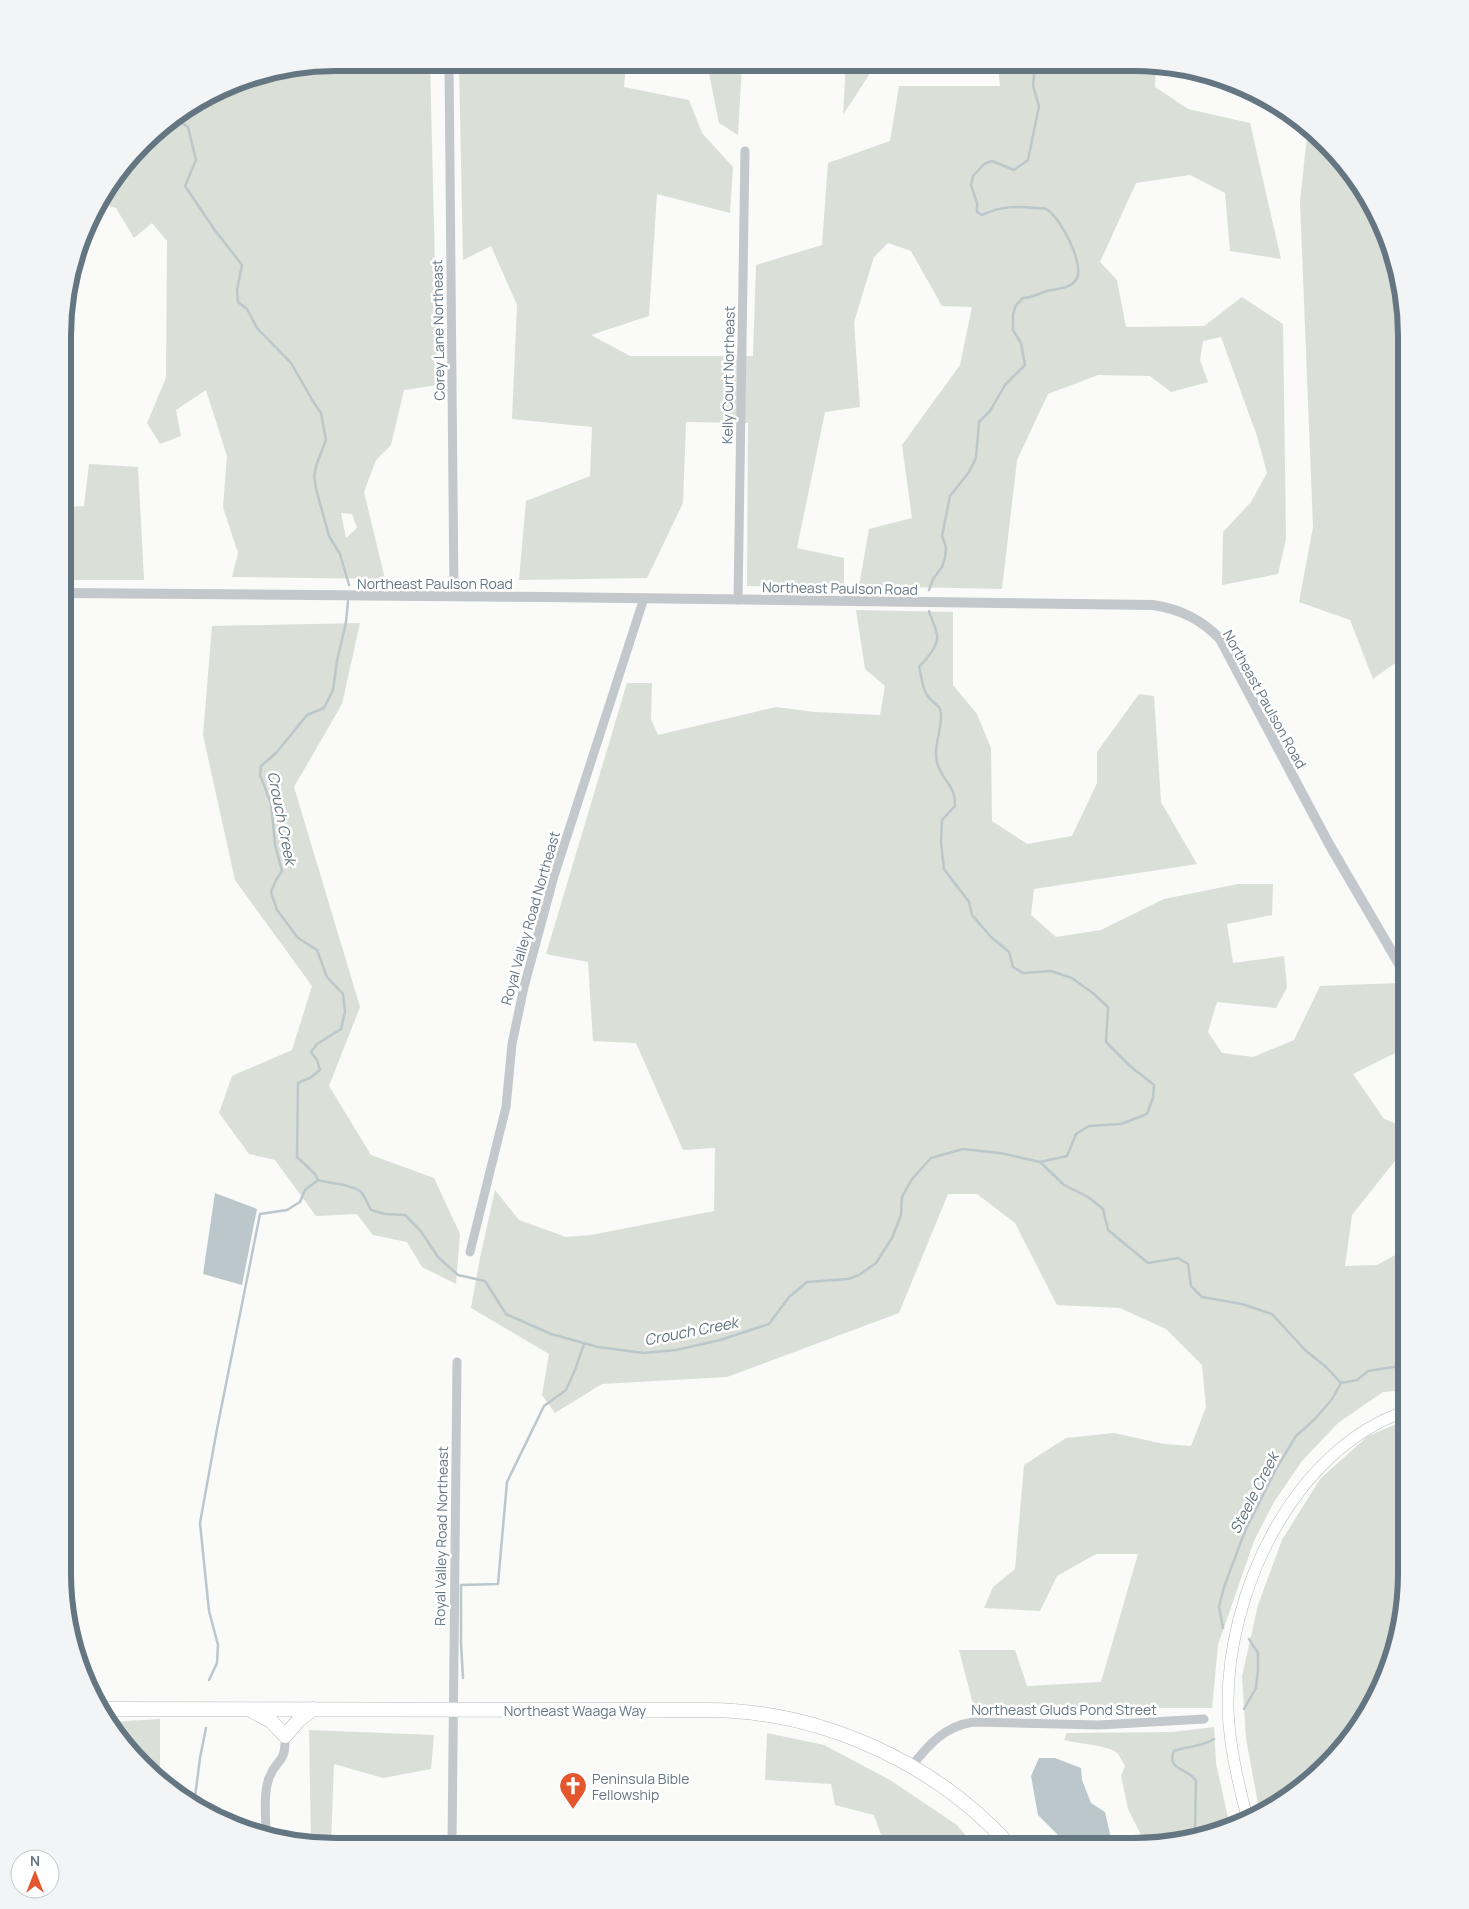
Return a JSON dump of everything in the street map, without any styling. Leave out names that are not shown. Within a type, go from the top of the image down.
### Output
[{"type":"highway","name":"Northeast Waaga Way","points":[[109,1709],[709,1710],[756,1712],[836,1732],[871,1745],[911,1767],[969,1807],[1002,1838]]},
{"type":"highway","points":[[247,1709],[261,1714],[270,1720],[285,1736],[298,1721],[314,1709]]},
{"type":"main road","points":[[1246,1812],[1234,1760],[1228,1708],[1229,1681],[1237,1631],[1253,1575],[1267,1542],[1283,1515],[1299,1490],[1313,1474],[1354,1437],[1398,1414]]},
{"type":"street","name":"Corey Lane Northeast","points":[[449,71],[454,596]]},
{"type":"street","name":"Kelly Court Northeast","points":[[738,600],[745,151]]},
{"type":"street","name":"Northeast Paulson Road","points":[[71,593],[644,598],[1152,605],[1163,607],[1190,616],[1206,626],[1220,639],[1329,844],[1398,962]]},
{"type":"street","name":"Royal Valley Road Northeast","points":[[470,1252],[506,1107],[512,1044],[524,987],[554,876],[644,598]]},
{"type":"street","name":"Royal Valley Road Northeast","points":[[452,1838],[457,1362]]},
{"type":"street","name":"Northeast Gluds Pond Street","points":[[911,1767],[943,1733],[973,1722],[1099,1726],[1204,1719]]},
{"type":"street","points":[[266,1828],[266,1798],[269,1778],[284,1756],[285,1736]]},
{"type":"shaded area","points":[[430,71],[438,385],[404,390],[391,445],[376,460],[364,492],[385,579],[232,577],[238,553],[223,507],[227,456],[206,390],[176,410],[181,436],[160,444],[147,423],[166,378],[167,241],[152,223],[134,238],[116,208],[107,205],[126,175],[149,149],[189,116],[235,91],[285,76],[319,72]],"holes":[[[341,513],[352,514],[357,528],[346,538]]]},
{"type":"shaded area","points":[[459,71],[625,71],[624,87],[689,100],[702,133],[733,167],[730,213],[657,194],[649,316],[591,335],[630,356],[753,356],[756,265],[822,245],[828,163],[890,141],[899,86],[1000,86],[999,71],[1156,73],[1155,87],[1188,109],[1250,123],[1281,259],[1230,251],[1225,193],[1190,175],[1136,183],[1100,262],[1117,280],[1126,327],[1204,326],[1242,297],[1283,324],[1286,539],[1278,574],[1222,585],[1223,532],[1251,502],[1267,473],[1257,436],[1221,337],[1203,341],[1200,360],[1208,382],[1171,392],[1150,376],[1098,375],[1048,394],[1017,460],[1002,589],[859,586],[869,529],[912,518],[902,445],[960,365],[972,307],[942,306],[911,251],[888,243],[874,257],[854,322],[860,407],[825,412],[797,548],[844,558],[844,587],[747,586],[748,423],[686,422],[683,503],[647,578],[519,580],[526,501],[590,476],[592,427],[512,419],[517,305],[491,246],[463,260]]},
{"type":"shaded area","points":[[708,71],[742,71],[738,135],[719,123]]},
{"type":"shaded area","points":[[846,71],[871,71],[843,115]]},
{"type":"shaded area","points":[[1307,137],[1343,175],[1362,204],[1378,235],[1393,285],[1398,337],[1398,661],[1373,679],[1350,620],[1299,602],[1313,527],[1300,201]]},
{"type":"shaded area","points":[[89,464],[138,467],[144,580],[71,580],[71,507],[84,506]]},
{"type":"shaded area","points":[[856,610],[953,612],[953,685],[977,714],[991,748],[992,821],[1027,844],[1072,836],[1097,783],[1097,752],[1139,694],[1154,696],[1161,802],[1197,864],[1034,889],[1031,915],[1056,937],[1101,930],[1164,899],[1238,884],[1273,884],[1272,915],[1227,924],[1233,963],[1284,956],[1287,988],[1276,1008],[1217,1002],[1208,1032],[1222,1053],[1253,1057],[1294,1040],[1320,986],[1398,983],[1398,1052],[1353,1074],[1384,1119],[1398,1124],[1398,1157],[1352,1215],[1345,1266],[1377,1265],[1398,1253],[1398,1391],[1383,1392],[1338,1423],[1302,1461],[1274,1502],[1254,1541],[1218,1645],[1212,1708],[974,1708],[959,1650],[1015,1650],[1027,1686],[1101,1682],[1138,1554],[1096,1554],[1057,1576],[1040,1611],[984,1608],[993,1587],[1015,1569],[1024,1465],[1066,1438],[1114,1433],[1164,1444],[1191,1446],[1206,1407],[1202,1365],[1166,1329],[1120,1308],[1057,1305],[1015,1223],[977,1194],[948,1194],[899,1313],[727,1377],[602,1384],[555,1413],[542,1395],[549,1354],[471,1308],[495,1190],[519,1220],[566,1237],[591,1235],[714,1211],[715,1148],[683,1150],[636,1043],[593,1041],[588,962],[546,954],[627,683],[652,683],[651,719],[658,735],[776,707],[815,712],[880,715],[885,686],[865,669]]},
{"type":"shaded area","points":[[360,623],[342,704],[294,787],[360,1007],[329,1086],[371,1155],[434,1178],[460,1234],[456,1284],[422,1267],[407,1242],[373,1235],[357,1214],[316,1216],[275,1160],[249,1154],[219,1113],[232,1076],[292,1050],[312,986],[235,880],[203,735],[212,626]]},
{"type":"shaded area","points":[[215,1193],[257,1209],[242,1285],[203,1274]]},
{"type":"shaded area","points":[[1398,1423],[1397,1590],[1393,1624],[1384,1658],[1362,1705],[1332,1747],[1294,1783],[1258,1806],[1246,1739],[1242,1676],[1258,1605],[1282,1540],[1320,1479],[1368,1436]]},
{"type":"shaded area","points":[[160,1719],[160,1770],[137,1747],[117,1722]]},
{"type":"shaded area","points":[[1214,1727],[1216,1763],[1228,1820],[1184,1833],[1142,1837],[1128,1809],[1121,1776],[1125,1766],[1119,1755],[1107,1748],[1064,1740],[1067,1733],[1173,1732]]},
{"type":"shaded area","points":[[309,1730],[434,1735],[431,1769],[383,1778],[334,1764],[331,1838],[311,1836]]},
{"type":"shaded area","points":[[767,1733],[824,1745],[890,1780],[957,1825],[968,1838],[882,1838],[874,1815],[835,1805],[831,1784],[765,1780]]},
{"type":"shaded area","points":[[1039,1758],[1055,1758],[1081,1768],[1082,1780],[1091,1803],[1105,1812],[1111,1838],[1062,1838],[1059,1836],[1038,1815],[1031,1776]]},
{"type":"waterway","points":[[929,590],[945,558],[946,547],[942,536],[950,496],[969,472],[976,458],[979,422],[990,411],[1005,385],[1025,365],[1021,343],[1013,330],[1013,314],[1016,305],[1023,298],[1070,286],[1076,280],[1078,273],[1075,253],[1052,213],[1043,208],[1014,207],[1002,208],[982,215],[977,212],[977,203],[971,185],[973,176],[984,164],[992,161],[1014,170],[1028,160],[1039,106],[1033,86],[1034,71]]},
{"type":"waterway","name":"Crouch Creek","points":[[181,122],[188,127],[196,160],[185,186],[214,229],[242,265],[237,290],[238,302],[247,309],[257,328],[291,363],[321,413],[326,440],[314,476],[316,489],[329,536],[340,554],[349,585]]},
{"type":"waterway","name":"Crouch Creek","points":[[348,601],[346,622],[337,661],[333,690],[324,708],[307,715],[277,752],[261,766],[260,775],[271,803],[275,845],[282,871],[271,892],[277,910],[298,938],[317,950],[327,977],[343,994],[345,1012],[341,1029],[317,1044],[311,1052],[317,1060],[320,1070],[310,1078],[298,1083],[297,1157],[315,1174],[318,1180],[346,1185],[356,1189],[361,1192],[371,1210],[385,1214],[405,1215],[420,1230],[438,1257],[458,1275],[485,1281],[506,1314],[551,1334],[598,1347],[644,1353],[676,1350],[720,1340],[769,1324],[789,1297],[807,1282],[848,1279],[859,1275],[876,1263],[892,1238],[901,1215],[902,1197],[912,1179],[931,1158],[963,1149],[1000,1153],[1040,1162],[1064,1185],[1088,1197],[1103,1209],[1108,1230],[1148,1263],[1178,1258],[1188,1264],[1191,1286],[1202,1297],[1242,1304],[1272,1314],[1305,1350],[1326,1367],[1341,1383]]},
{"type":"waterway","points":[[929,611],[936,629],[937,639],[931,652],[919,667],[925,692],[941,711],[936,755],[939,768],[952,789],[955,799],[955,806],[942,820],[941,843],[944,869],[969,902],[972,915],[991,937],[1009,952],[1013,967],[1023,973],[1051,971],[1072,978],[1108,1007],[1106,1042],[1130,1066],[1154,1085],[1153,1098],[1147,1114],[1121,1124],[1089,1126],[1076,1134],[1067,1156],[1040,1162]]},
{"type":"waterway","points":[[209,1680],[217,1663],[218,1645],[209,1611],[200,1523],[260,1214],[287,1210],[300,1202],[305,1190],[318,1180]]},
{"type":"waterway","points":[[463,1678],[461,1585],[498,1584],[507,1482],[544,1406],[566,1390],[584,1344]]},
{"type":"waterway","name":"Crouch Creek","points":[[1341,1383],[1357,1380],[1368,1371],[1398,1366]]},
{"type":"waterway","name":"Steele Creek","points":[[1223,1628],[1219,1607],[1224,1587],[1245,1531],[1276,1469],[1296,1436],[1315,1419],[1332,1399],[1341,1383]]},
{"type":"waterway","name":"Steele Creek","points":[[1244,1709],[1256,1688],[1258,1670],[1258,1653],[1249,1639]]},
{"type":"waterway","points":[[195,1797],[206,1728]]},
{"type":"waterway","name":"Steele Creek","points":[[1195,1830],[1196,1781],[1193,1777],[1179,1769],[1173,1762],[1172,1757],[1174,1751],[1204,1744],[1214,1739]]},
{"type":"place","name":"Peninsula Bible Fellowship","points":[[573,1810]]}]
